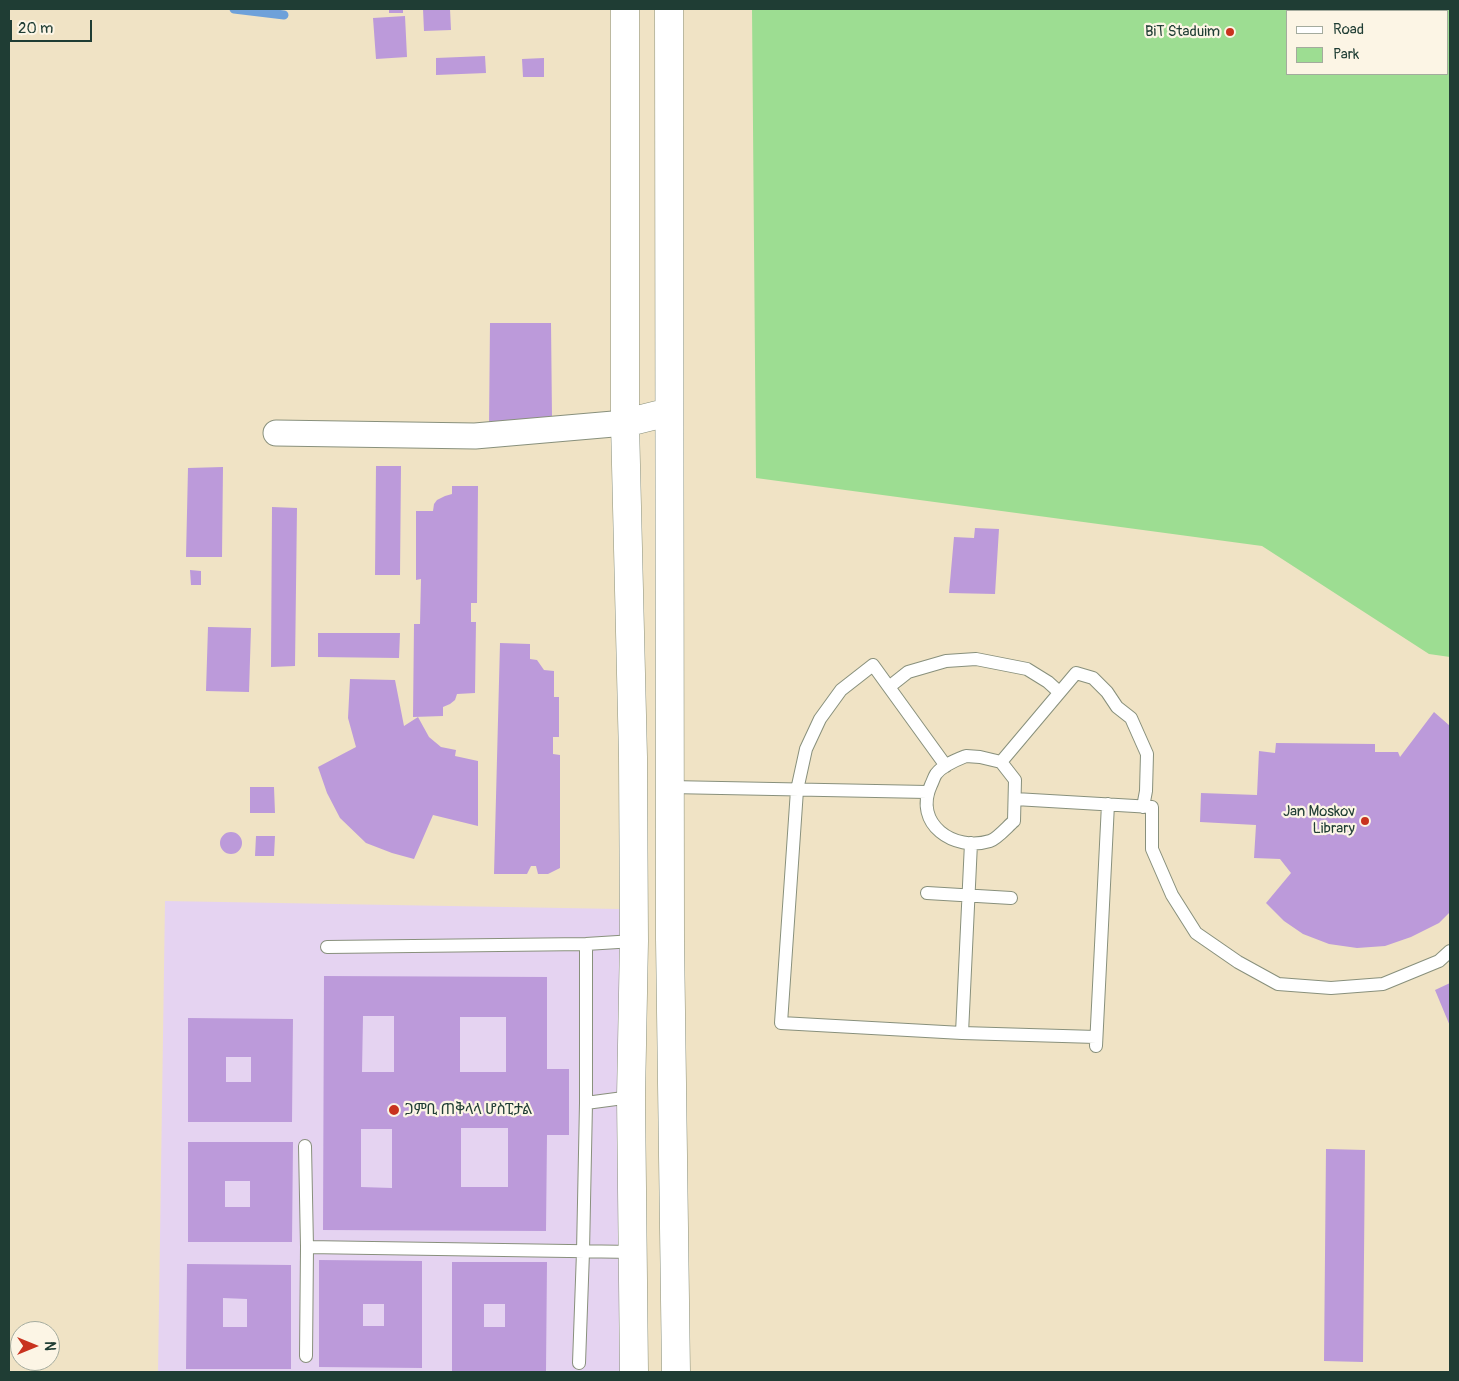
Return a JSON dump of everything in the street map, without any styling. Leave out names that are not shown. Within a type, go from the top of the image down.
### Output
[{"type":"street","points":[[625,9],[625,423],[634,941],[631,1097],[634,1372]]},
{"type":"street","points":[[669,9],[670,939],[676,1372]]},
{"type":"street","points":[[276,433],[475,436],[625,423],[669,412]]},
{"type":"street","points":[[634,941],[670,939]]},
{"type":"street","points":[[634,1252],[674,1252]]},
{"type":"lane","points":[[889,687],[908,672],[946,661],[976,659],[1027,669],[1060,692]]},
{"type":"lane","points":[[946,766],[873,665],[841,690],[820,719],[806,749],[797,790],[781,1023],[962,1032],[1096,1042],[1108,804]]},
{"type":"lane","points":[[1001,762],[1076,673],[1092,678],[1107,692],[1118,707],[1131,718],[1147,754],[1146,791],[1143,807]]},
{"type":"lane","points":[[966,756],[980,757],[1001,762],[1015,780],[1014,821],[991,841],[972,843],[953,840],[936,830],[926,813],[928,792],[936,774],[946,766],[952,761],[966,756]]},
{"type":"lane","points":[[670,787],[928,792]]},
{"type":"lane","points":[[1015,799],[1152,807],[1152,849],[1172,895],[1196,933],[1238,962],[1278,984],[1331,988],[1383,984],[1439,960],[1450,951]]},
{"type":"lane","points":[[962,1032],[972,843]]},
{"type":"lane","points":[[927,894],[1011,898]]},
{"type":"lane","points":[[328,947],[586,944],[634,941]]},
{"type":"lane","points":[[579,1362],[586,1103],[586,944]]},
{"type":"lane","points":[[586,1103],[631,1097]]},
{"type":"lane","points":[[305,1146],[307,1247],[306,1356]]},
{"type":"lane","points":[[307,1247],[634,1252]]},
{"type":"shaded area","name":"ጋምቢ ጠቅላላ ሆስፒታል","points":[[165,901],[620,909],[630,928],[624,1372],[158,1372]]},
{"type":"green space","points":[[752,9],[1450,9],[1450,657],[1429,654],[1262,546],[756,478]]},
{"type":"building","points":[[389,9],[403,9],[403,13],[389,13]]},
{"type":"building","points":[[423,9],[450,9],[451,30],[424,31]]},
{"type":"building","points":[[405,16],[407,57],[376,59],[373,18]]},
{"type":"building","points":[[485,56],[486,73],[436,75],[436,58]]},
{"type":"building","points":[[544,58],[544,77],[523,77],[522,59]]},
{"type":"building","points":[[490,323],[551,323],[552,418],[489,428]]},
{"type":"building","points":[[376,466],[401,466],[400,575],[375,575]]},
{"type":"building","points":[[223,467],[222,557],[186,557],[188,468]]},
{"type":"building","points":[[452,486],[478,486],[477,603],[471,603],[471,622],[476,622],[475,693],[457,694],[455,700],[443,707],[443,716],[413,717],[414,624],[420,624],[421,579],[416,580],[416,511],[433,511],[437,500],[452,494]]},
{"type":"building","points":[[272,507],[297,508],[295,666],[271,667]]},
{"type":"building","points":[[975,528],[999,529],[995,594],[949,593],[954,537],[974,538]]},
{"type":"building","points":[[190,570],[201,571],[201,585],[191,585]]},
{"type":"building","points":[[208,627],[251,628],[249,692],[206,691]]},
{"type":"building","points":[[318,633],[400,633],[399,658],[318,657]]},
{"type":"building","points":[[500,643],[530,644],[530,659],[537,660],[544,670],[554,671],[554,697],[559,697],[559,737],[553,737],[553,754],[560,755],[560,868],[548,874],[538,874],[536,866],[531,866],[527,874],[494,874]]},
{"type":"building","points":[[350,679],[395,680],[404,726],[418,717],[429,737],[441,747],[456,750],[455,756],[478,761],[478,826],[433,815],[414,859],[366,843],[340,818],[327,793],[318,767],[356,747],[348,718]]},
{"type":"building","name":"Jan Moskov Library","points":[[1434,712],[1450,726],[1450,912],[1439,923],[1411,937],[1385,946],[1357,948],[1329,944],[1303,934],[1284,921],[1266,903],[1291,873],[1280,859],[1254,858],[1256,825],[1200,822],[1201,793],[1257,795],[1259,751],[1275,753],[1276,743],[1375,744],[1375,752],[1398,752],[1400,757]]},
{"type":"building","points":[[250,787],[274,787],[275,813],[250,813]]},
{"type":"building","points":[[227,832],[235,832],[242,839],[242,847],[235,854],[227,854],[220,847],[220,839]]},
{"type":"building","points":[[256,836],[275,836],[274,856],[255,856]]},
{"type":"building","points":[[324,976],[547,977],[547,1069],[569,1069],[569,1135],[547,1135],[546,1231],[323,1230]],"holes":[[[363,1016],[394,1016],[394,1072],[362,1072]],[[460,1017],[506,1017],[506,1072],[460,1072]],[[461,1128],[508,1128],[508,1187],[461,1187]],[[361,1129],[392,1129],[392,1188],[361,1187]]]},
{"type":"building","points":[[1450,983],[1450,1026],[1435,990]]},
{"type":"building","points":[[188,1018],[293,1019],[292,1122],[188,1122]],"holes":[[[226,1057],[251,1057],[251,1082],[226,1082]]]},
{"type":"building","points":[[188,1142],[293,1142],[292,1242],[188,1242]],"holes":[[[225,1181],[250,1181],[250,1207],[225,1207]]]},
{"type":"building","points":[[1326,1149],[1365,1150],[1363,1362],[1324,1361]]},
{"type":"building","points":[[319,1260],[422,1261],[422,1368],[319,1367]],"holes":[[[363,1304],[384,1304],[384,1326],[363,1326]]]},
{"type":"building","points":[[452,1262],[547,1262],[546,1371],[452,1371]],"holes":[[[484,1304],[505,1304],[505,1327],[484,1327]]]},
{"type":"building","points":[[187,1264],[291,1265],[291,1369],[186,1369]],"holes":[[[223,1298],[247,1299],[247,1327],[223,1327]]]},
{"type":"waterway","points":[[234,9],[284,15]]},
{"type":"place","name":"BiT Staduim","points":[[1230,32]]},
{"type":"place","name":"Jan Moskov Library","points":[[1365,821]]},
{"type":"place","name":"ጋምቢ ጠቅላላ ሆስፒታል","points":[[394,1110]]}]
